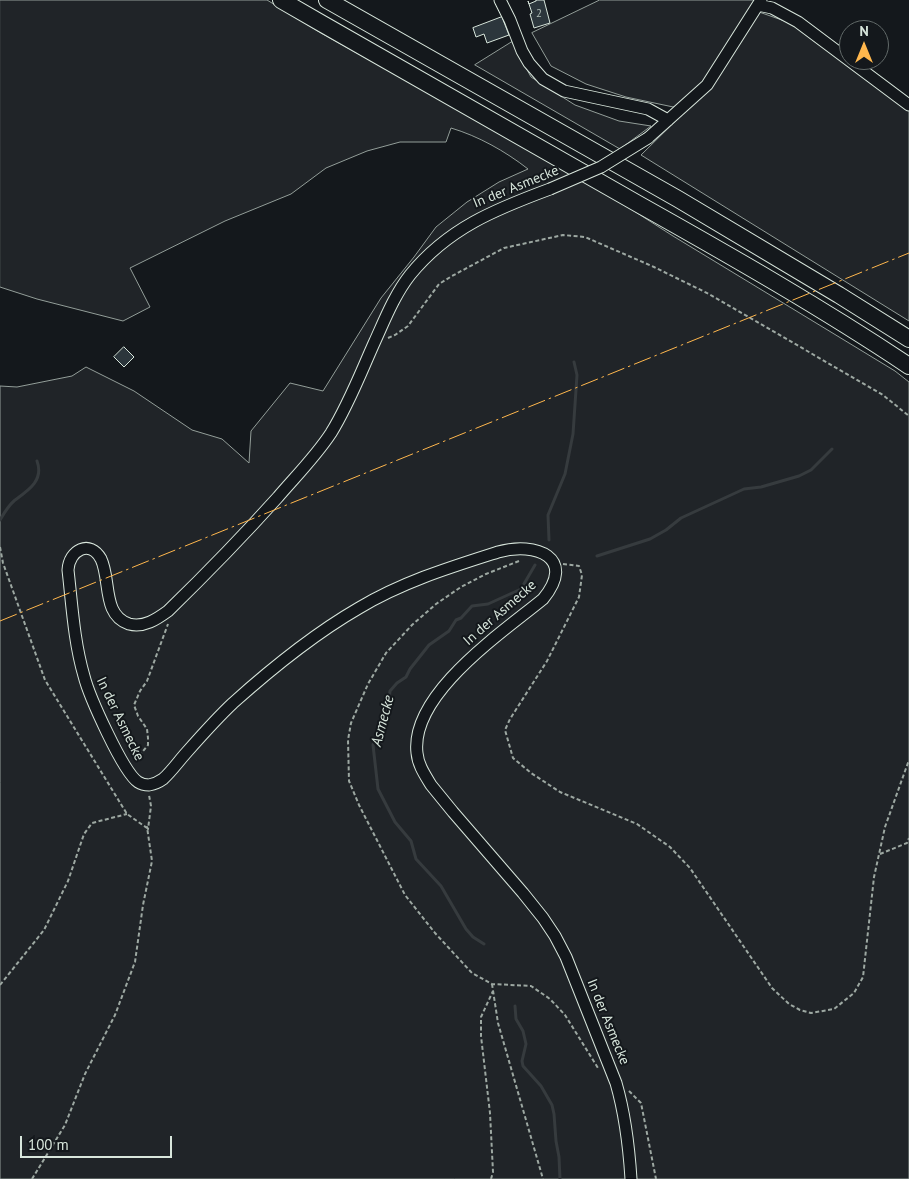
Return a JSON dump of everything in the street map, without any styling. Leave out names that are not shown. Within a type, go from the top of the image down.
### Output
[{"type":"highway","points":[[281,0],[392,65],[741,262],[857,331],[909,366]]},
{"type":"highway","points":[[327,0],[678,199],[909,339]]},
{"type":"street","points":[[500,0],[522,51],[532,67],[543,79],[564,91],[648,110],[668,120]]},
{"type":"street","points":[[759,3],[798,22],[909,104]]},
{"type":"street","name":"In der Asmecke","points":[[150,785],[138,782],[128,772],[94,704],[84,677],[78,652],[68,570],[70,558],[78,550],[83,549],[97,554],[104,567],[111,605],[114,612],[124,621],[136,625],[142,624],[158,618],[168,611],[255,522],[316,455],[347,406],[389,309],[410,275],[435,250],[469,223],[503,206],[550,189],[601,167],[648,138],[707,85],[759,3]]},
{"type":"street","points":[[150,785],[162,779],[216,719],[257,681],[310,640],[360,607],[430,575],[502,551],[519,548],[534,549],[544,554],[553,563]]},
{"type":"street","name":"In der Asmecke","points":[[553,563],[555,570],[554,584],[543,599],[468,660],[436,696],[422,723],[418,735],[417,753],[423,772],[431,784],[543,918],[566,957],[621,1099],[631,1179]]},
{"type":"path","points":[[374,343],[395,335],[408,326],[439,284],[504,248],[562,235],[585,237],[654,267],[709,294],[882,395],[909,416]]},
{"type":"path","points":[[0,547],[3,563],[45,680],[127,814],[148,829]]},
{"type":"path","points":[[553,563],[579,566],[582,575],[579,597],[547,661],[505,730],[513,758],[531,773],[560,792],[637,824],[670,847],[690,868],[772,988],[789,1004],[800,1010],[812,1013],[834,1009],[854,992],[863,977],[874,877],[885,827],[909,760]]},
{"type":"path","points":[[128,772],[148,745],[147,729],[138,716],[134,705],[154,665],[168,623],[168,611]]},
{"type":"path","points":[[32,1179],[65,1124],[85,1074],[115,1014],[134,962],[152,861],[148,829],[151,806],[150,785]]},
{"type":"path","points":[[0,985],[44,930],[68,881],[84,834],[92,822],[127,814]]},
{"type":"path","points":[[880,854],[907,843],[909,838]]},
{"type":"path","points":[[542,1179],[498,1024],[492,984],[531,986],[550,1000],[565,1015],[599,1070]]},
{"type":"path","points":[[491,1179],[493,1172],[490,1113],[481,1036],[481,1017],[493,991]]},
{"type":"path","points":[[616,1084],[630,1092],[641,1103],[656,1179]]},
{"type":"shaded area","points":[[0,0],[267,0],[321,33],[598,188],[673,236],[895,371],[909,382],[909,1179],[0,1179],[0,386],[17,387],[72,376],[86,367],[134,391],[192,430],[222,439],[249,463],[251,431],[290,383],[323,391],[381,298],[436,227],[467,202],[499,182],[528,169],[491,145],[451,128],[446,142],[400,142],[367,151],[326,168],[291,194],[225,221],[130,268],[150,307],[123,321],[37,299],[0,287]]},
{"type":"shaded area","points":[[600,0],[758,0],[704,82],[678,108],[626,97],[586,84],[551,66],[532,33]]},
{"type":"shaded area","points":[[759,12],[796,25],[839,57],[839,70],[857,70],[909,108],[909,321],[641,155],[711,86]]},
{"type":"shaded area","points":[[512,42],[531,77],[575,105],[619,121],[651,126],[620,149],[475,65]]},
{"type":"building","points":[[536,0],[544,0],[550,23],[534,28],[529,4]]},
{"type":"building","points":[[502,17],[509,35],[487,43],[484,34],[476,37],[473,28]]},
{"type":"building","points":[[124,347],[134,357],[124,367],[114,357]]},
{"type":"waterway","name":"Asmecke","points":[[549,540],[548,515],[565,474],[573,434],[577,375],[574,362]]},
{"type":"waterway","points":[[597,556],[650,539],[666,530],[681,518],[744,489],[761,487],[799,476],[811,470],[832,449]]},
{"type":"waterway","points":[[0,520],[11,504],[34,484],[39,468],[37,461]]},
{"type":"waterway","name":"Asmecke","points":[[484,944],[473,937],[466,929],[441,886],[416,859],[411,841],[395,822],[378,789],[373,745],[387,717],[390,691],[406,677],[429,645],[449,631],[456,620],[461,618],[472,606],[488,604],[521,589],[535,565]]},
{"type":"waterway","name":"Asmecke","points":[[515,1006],[516,1019],[523,1031],[526,1044],[522,1061],[523,1066],[541,1086],[552,1105],[560,1179]]},
{"type":"power","points":[[0,621],[909,253]]}]
